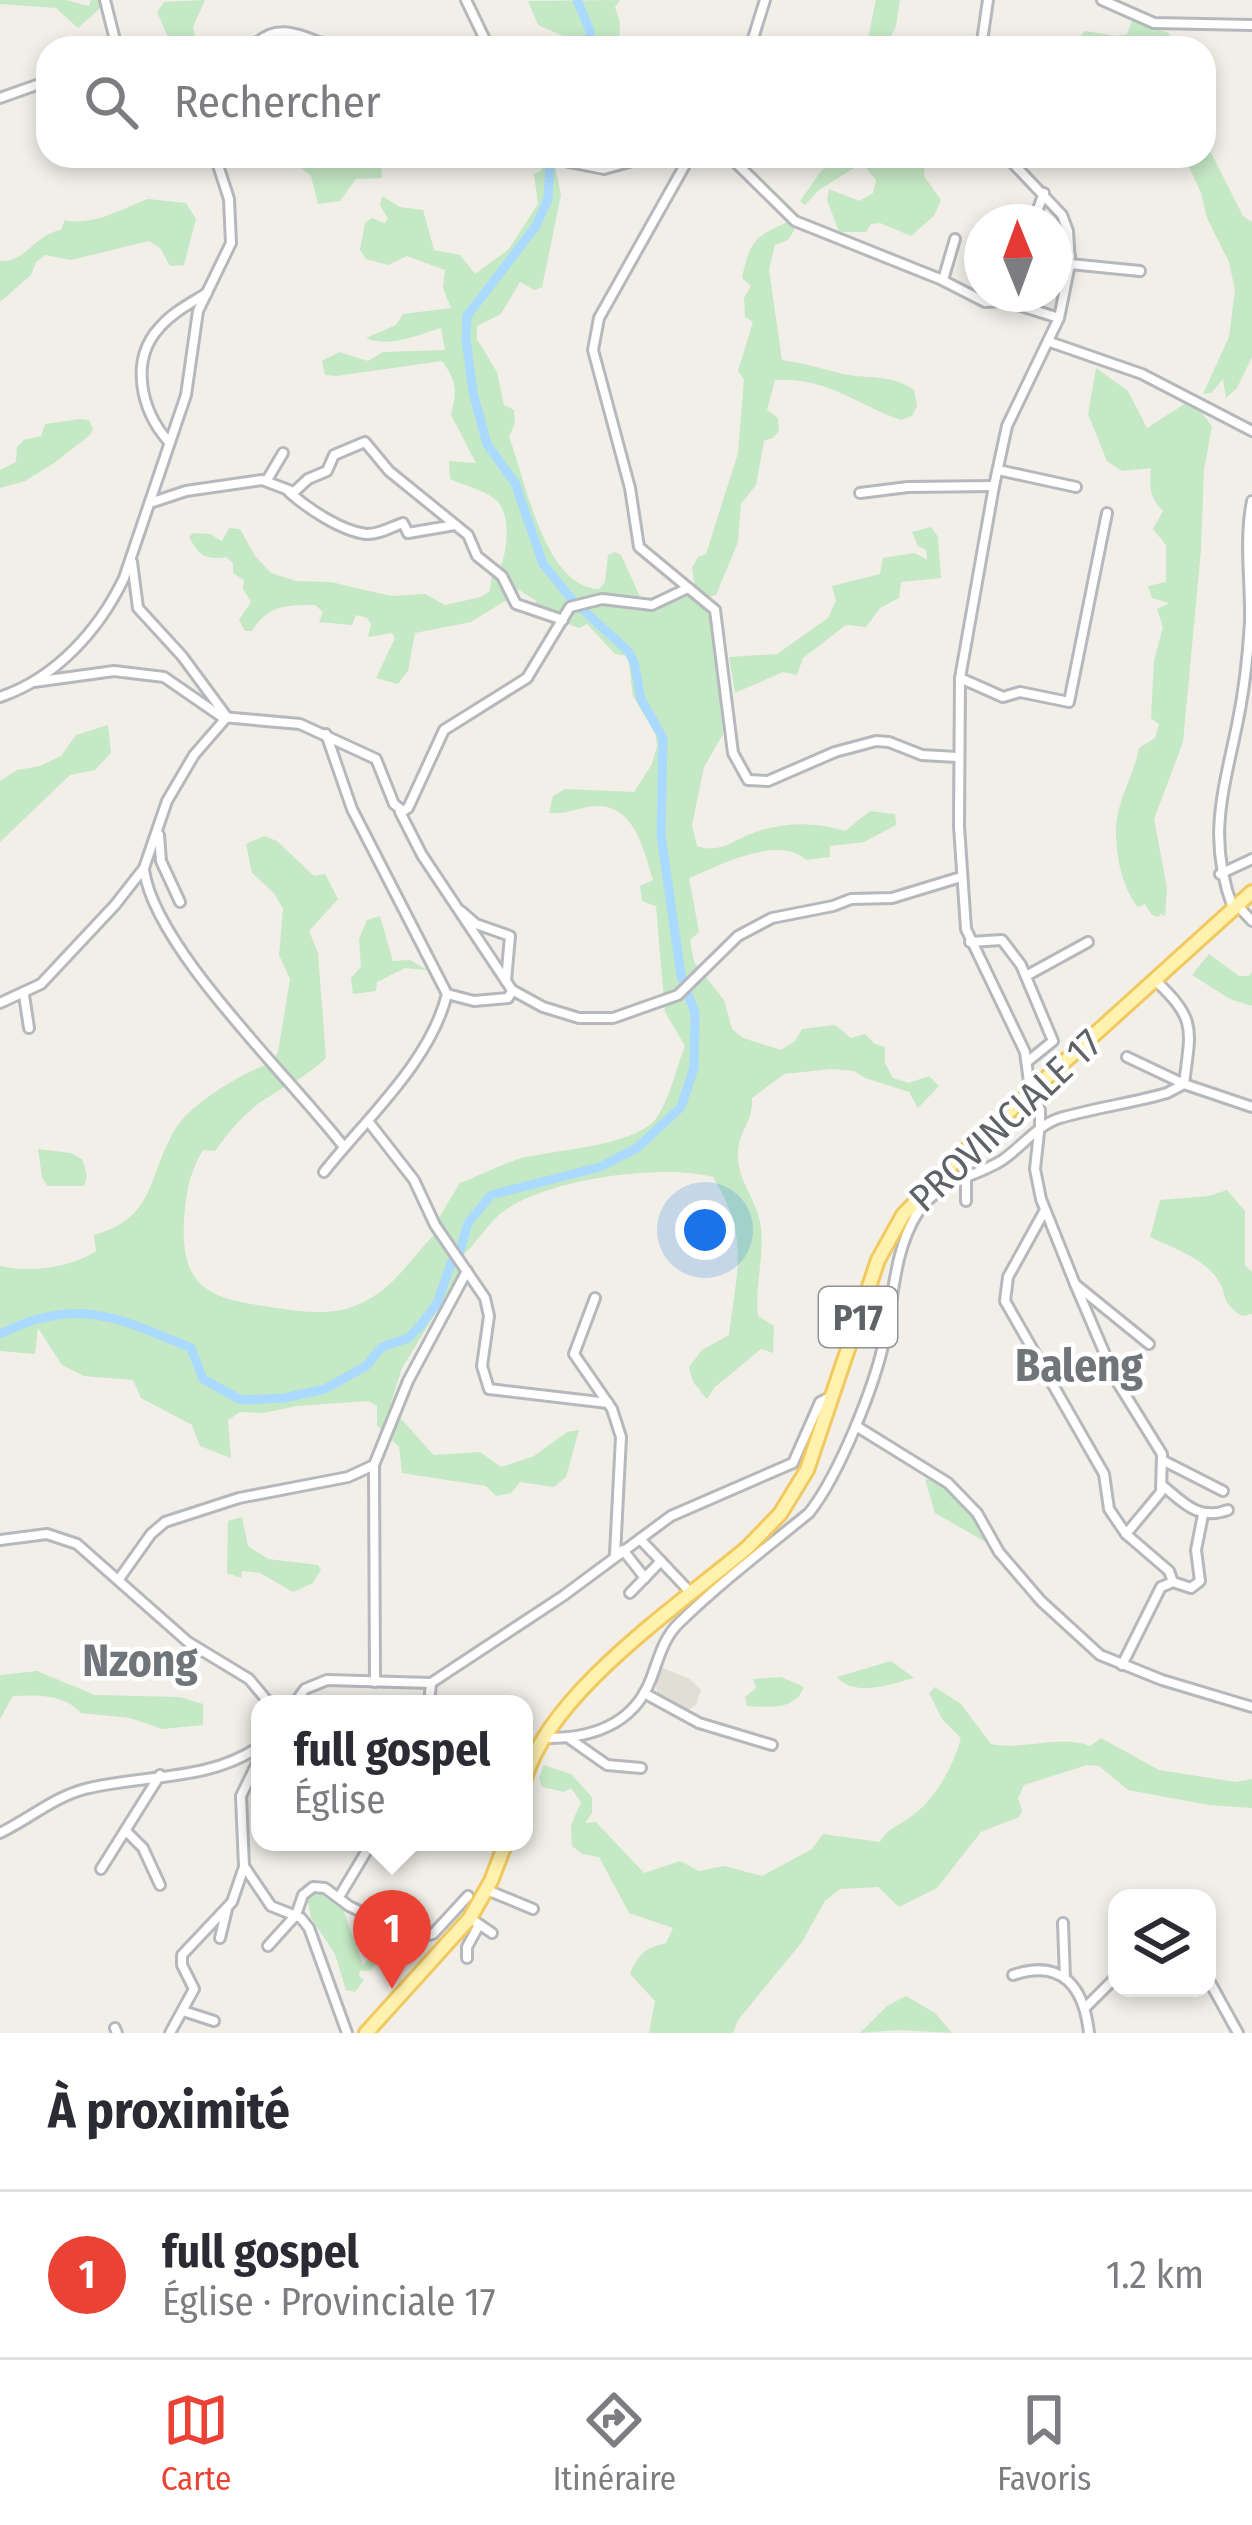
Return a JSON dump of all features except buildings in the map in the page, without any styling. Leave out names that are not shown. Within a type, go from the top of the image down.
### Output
[{"type":"main road","name":"PROVINCIALE 17","points":[[533,1760],[542,1738],[582,1688],[780,1514],[807,1470],[886,1242],[903,1215],[960,1156],[1018,1117],[1032,1091],[1252,892]]},
{"type":"main road","points":[[366,2033],[474,1921],[502,1851]]},
{"type":"street","points":[[105,0],[114,36]]},
{"type":"street","points":[[466,0],[483,36]]},
{"type":"street","points":[[754,36],[765,0]]},
{"type":"street","points":[[983,36],[988,0]]},
{"type":"street","points":[[1102,0],[1154,23],[1252,25]]},
{"type":"street","points":[[264,36],[280,30],[298,36]]},
{"type":"street","points":[[0,98],[36,85]]},
{"type":"street","points":[[0,697],[34,682],[64,660],[117,592],[152,503],[186,395],[196,318],[224,265],[232,236],[229,199],[219,168]]},
{"type":"street","points":[[683,168],[598,318],[592,338],[632,497],[639,547],[715,610],[733,753],[748,780],[768,781],[835,752],[876,741],[914,754],[957,757]]},
{"type":"street","points":[[741,168],[795,221],[943,280],[985,302],[1005,301],[1059,318]]},
{"type":"street","points":[[1018,168],[1053,204]]},
{"type":"street","points":[[1040,204],[1044,193]]},
{"type":"street","points":[[943,280],[955,239]]},
{"type":"street","points":[[1072,260],[1140,271]]},
{"type":"street","points":[[168,441],[144,396],[144,353],[161,325],[208,292]]},
{"type":"street","points":[[1061,312],[1006,426],[960,678],[961,877],[970,941],[1027,1062],[1040,1110],[1035,1169],[1045,1210],[1116,1380],[1161,1448],[1161,1492],[1126,1534]]},
{"type":"street","points":[[1050,342],[1142,374],[1252,431]]},
{"type":"street","points":[[289,491],[327,471],[338,452],[365,442],[400,481],[468,536],[479,560],[502,577],[516,604],[563,620]]},
{"type":"street","points":[[267,480],[283,453]]},
{"type":"street","points":[[998,470],[1076,487]]},
{"type":"street","points":[[152,503],[186,491],[267,480],[362,533],[403,523],[408,533],[457,525]]},
{"type":"street","points":[[860,493],[994,486]]},
{"type":"street","points":[[1252,501],[1247,541],[1250,622],[1217,848],[1220,874],[1235,907],[1252,921]]},
{"type":"street","points":[[960,678],[1003,697],[1020,692],[1070,702],[1107,513]]},
{"type":"street","points":[[131,558],[139,608],[227,717]]},
{"type":"street","points":[[399,810],[408,808],[444,730],[527,678],[571,608],[609,599],[647,605],[688,588]]},
{"type":"street","points":[[34,682],[114,670],[159,676],[227,717],[288,721],[376,759],[422,855],[509,986],[568,1016],[626,1015],[678,995],[737,936],[772,918],[850,899],[892,898],[961,877]]},
{"type":"street","points":[[0,1003],[24,994],[56,971],[144,868],[167,801],[194,755],[227,717]]},
{"type":"street","points":[[326,734],[352,809],[447,994]]},
{"type":"street","points":[[158,827],[161,861],[180,902]]},
{"type":"street","points":[[1220,874],[1252,859]]},
{"type":"street","points":[[144,868],[151,897],[172,940],[344,1147]]},
{"type":"street","points":[[447,994],[484,1002],[508,998],[511,936],[476,924],[455,906]]},
{"type":"street","points":[[970,941],[1006,942],[1026,976],[1053,1041],[1027,1062]]},
{"type":"street","points":[[1026,976],[1088,942]]},
{"type":"street","points":[[1155,980],[1185,1010],[1189,1036],[1184,1084]]},
{"type":"street","points":[[24,994],[29,1028]]},
{"type":"street","points":[[324,1172],[368,1121],[426,1040],[447,994]]},
{"type":"street","points":[[1126,1058],[1252,1107]]},
{"type":"street","points":[[542,1738],[601,1731],[624,1717],[644,1693],[660,1649],[678,1623],[817,1503],[856,1426],[884,1344],[894,1275],[915,1217],[941,1188],[997,1163],[1058,1119],[1167,1093],[1184,1084]]},
{"type":"street","points":[[1018,1117],[1038,1131]]},
{"type":"street","points":[[368,1121],[414,1180],[435,1225],[488,1309],[482,1366],[489,1389],[608,1403]]},
{"type":"street","points":[[960,1156],[966,1202]]},
{"type":"street","points":[[1045,1210],[1008,1276],[1005,1301],[1104,1474],[1105,1499],[1126,1534],[1169,1571],[1173,1582]]},
{"type":"street","points":[[375,1682],[374,1465],[408,1381],[467,1271]]},
{"type":"street","points":[[1076,1284],[1149,1344]]},
{"type":"street","points":[[595,1298],[574,1354],[608,1403],[621,1437],[619,1552],[645,1578]]},
{"type":"street","points":[[303,1695],[316,1683],[431,1683],[684,1509],[793,1463],[820,1402],[834,1397]]},
{"type":"street","points":[[856,1426],[948,1484],[977,1513],[999,1552],[1041,1601],[1100,1655],[1252,1707]]},
{"type":"street","points":[[1163,1461],[1223,1491]]},
{"type":"street","points":[[118,1579],[151,1534],[166,1522],[239,1498],[348,1477],[374,1465]]},
{"type":"street","points":[[1162,1485],[1203,1515],[1228,1510]]},
{"type":"street","points":[[1122,1665],[1161,1587],[1173,1582],[1195,1588],[1200,1581],[1196,1550],[1203,1515]]},
{"type":"street","points":[[0,1540],[57,1535],[77,1544],[188,1642],[249,1679],[262,1695]]},
{"type":"street","points":[[640,1539],[692,1594]]},
{"type":"street","points":[[630,1593],[662,1561]]},
{"type":"street","points":[[430,1695],[431,1683]]},
{"type":"street","points":[[644,1693],[699,1723],[772,1745]]},
{"type":"street","points":[[569,1738],[599,1762],[641,1768]]},
{"type":"street","points":[[0,1833],[73,1792],[218,1768],[251,1751]]},
{"type":"street","points":[[101,1869],[160,1775]]},
{"type":"street","points":[[220,1938],[244,1866],[241,1796],[251,1775]]},
{"type":"street","points":[[126,1832],[143,1848],[160,1885]]},
{"type":"street","points":[[339,1897],[367,1851]]},
{"type":"street","points":[[244,1866],[271,1906],[296,1915],[309,1928],[347,2033]]},
{"type":"street","points":[[268,1946],[296,1915],[302,1895],[313,1887],[325,1888],[390,1929],[414,1938],[433,1934],[468,1896]]},
{"type":"street","points":[[487,1890],[533,1909]]},
{"type":"street","points":[[170,2033],[194,1984],[182,1965],[182,1955],[227,1908]]},
{"type":"street","points":[[467,1958],[474,1921],[492,1933]]},
{"type":"street","points":[[1063,1923],[1065,1978]]},
{"type":"street","points":[[1013,1975],[1037,1970],[1074,1984],[1086,2007],[1089,2033]]},
{"type":"street","points":[[1086,2007],[1108,1985]]},
{"type":"street","points":[[1216,1993],[1238,2033]]},
{"type":"street","points":[[183,2011],[214,2021]]},
{"type":"shaded area","points":[[663,1668],[690,1679],[701,1690],[696,1705],[682,1714],[659,1702],[655,1681]]},
{"type":"green space","points":[[0,0],[66,0],[89,6],[91,0],[102,0],[100,8],[78,28],[56,8],[0,4]]},
{"type":"green space","points":[[205,0],[193,27],[195,36],[168,36],[157,12],[164,2]]},
{"type":"green space","points":[[620,0],[615,7],[619,36],[563,36],[538,25],[528,1]]},
{"type":"green space","points":[[876,0],[900,0],[891,36],[868,36]]},
{"type":"green space","points":[[1132,21],[1169,36],[1116,36],[1127,34]]},
{"type":"green space","points":[[1216,163],[1243,216],[1252,222],[1252,357],[1237,388],[1226,398],[1223,379],[1211,393],[1203,394],[1229,337],[1235,290],[1190,168],[1216,168]]},
{"type":"green space","points":[[301,168],[381,168],[382,178],[356,179],[340,201],[318,204],[311,176]]},
{"type":"green space","points":[[555,168],[561,195],[542,287],[534,290],[520,282],[501,314],[477,326],[477,339],[497,372],[504,405],[514,410],[509,437],[551,551],[580,584],[599,589],[605,582],[608,555],[621,555],[643,603],[588,600],[558,617],[535,607],[536,601],[518,589],[521,599],[515,604],[505,601],[471,622],[415,633],[408,671],[398,684],[376,678],[395,638],[392,633],[368,637],[371,624],[367,618],[356,615],[352,625],[319,622],[323,612],[315,605],[295,605],[271,611],[252,631],[245,631],[239,620],[251,602],[243,589],[244,580],[233,573],[233,563],[226,557],[200,552],[189,537],[193,533],[222,541],[229,528],[240,529],[271,573],[296,581],[331,582],[391,596],[425,594],[445,605],[490,591],[492,575],[497,575],[506,548],[505,516],[491,496],[450,479],[449,461],[476,463],[451,415],[454,386],[442,361],[336,376],[325,375],[322,361],[339,352],[368,361],[383,352],[445,350],[441,328],[394,341],[366,338],[396,325],[403,314],[451,308],[443,288],[445,270],[407,256],[388,265],[366,259],[360,250],[365,223],[372,218],[384,223],[388,219],[380,205],[382,196],[400,207],[423,210],[434,250],[460,255],[475,274],[509,249],[538,204],[534,174]]},
{"type":"green space","points":[[854,168],[805,205],[800,201],[822,170]]},
{"type":"green space","points":[[866,168],[924,168],[924,176],[941,200],[934,216],[911,236],[880,223],[871,224],[866,232],[839,232],[827,200],[829,189],[859,201],[873,193],[876,180]]},
{"type":"green space","points":[[148,199],[186,203],[196,219],[184,265],[170,266],[160,248],[149,241],[71,260],[45,255],[31,275],[0,302],[0,261],[17,258],[61,230],[65,220],[97,219]]},
{"type":"green space","points":[[790,221],[795,229],[788,240],[775,245],[769,270],[782,360],[896,381],[914,390],[917,406],[912,416],[901,420],[826,387],[775,380],[767,410],[778,418],[779,431],[764,441],[756,485],[741,504],[738,542],[716,595],[708,597],[695,588],[692,568],[706,554],[738,453],[744,379],[738,371],[753,322],[745,317],[744,298],[751,286],[742,278],[756,240]]},
{"type":"green space","points":[[1096,368],[1128,391],[1147,428],[1186,403],[1195,405],[1212,426],[1204,470],[1183,742],[1154,819],[1167,888],[1165,916],[1159,917],[1145,904],[1138,907],[1132,898],[1119,862],[1116,824],[1139,748],[1155,738],[1159,724],[1151,718],[1154,661],[1163,627],[1157,609],[1169,603],[1152,598],[1148,586],[1166,582],[1166,545],[1153,529],[1163,511],[1151,491],[1151,468],[1122,471],[1107,461],[1088,414]]},
{"type":"green space","points":[[89,420],[90,435],[25,481],[0,488],[0,470],[16,462],[17,447],[24,440],[41,436],[45,424]]},
{"type":"green space","points":[[931,527],[938,537],[941,578],[901,582],[899,598],[880,608],[866,627],[846,625],[803,658],[797,675],[783,672],[735,693],[729,657],[777,654],[828,618],[836,601],[832,586],[880,574],[883,558],[915,553],[927,560],[926,550],[918,546],[912,532]]},
{"type":"green space","points":[[689,594],[713,616],[723,734],[704,767],[692,825],[697,846],[721,847],[759,831],[791,825],[845,831],[870,811],[895,814],[896,825],[864,842],[830,846],[830,857],[806,860],[780,850],[764,851],[689,878],[699,932],[690,940],[694,962],[724,1000],[732,1029],[743,1038],[781,1050],[802,1029],[835,1025],[851,1038],[865,1034],[885,1047],[885,1063],[893,1078],[909,1083],[929,1076],[939,1086],[918,1108],[909,1092],[854,1071],[831,1069],[784,1074],[752,1098],[738,1161],[760,1222],[758,1316],[774,1326],[773,1353],[761,1349],[707,1399],[693,1382],[689,1367],[702,1350],[729,1335],[738,1254],[732,1218],[713,1177],[634,1173],[544,1191],[500,1214],[462,1256],[438,1219],[460,1183],[522,1158],[632,1135],[657,1117],[666,1101],[685,1046],[665,1012],[656,906],[642,901],[640,886],[653,880],[640,840],[626,818],[603,806],[549,813],[553,796],[565,789],[634,792],[657,746],[656,735],[633,696],[628,656],[615,654],[587,624],[579,628],[566,623],[571,609],[593,601],[646,610]]},
{"type":"green space","points":[[108,725],[111,753],[95,770],[70,775],[0,842],[0,781],[17,770],[61,756],[76,735]]},
{"type":"green space","points":[[264,836],[277,841],[314,876],[325,874],[338,899],[309,931],[318,953],[326,1058],[254,1107],[215,1151],[203,1150],[191,1175],[186,1202],[188,1264],[206,1288],[220,1296],[286,1309],[335,1311],[378,1293],[435,1234],[461,1272],[402,1368],[389,1409],[434,1455],[480,1452],[501,1467],[534,1456],[567,1432],[579,1430],[566,1477],[554,1487],[520,1482],[511,1493],[496,1496],[486,1486],[402,1473],[399,1447],[377,1425],[377,1406],[368,1401],[240,1412],[228,1420],[231,1458],[200,1446],[192,1425],[141,1398],[133,1380],[84,1376],[62,1365],[38,1328],[35,1354],[0,1351],[0,1266],[50,1268],[96,1251],[94,1235],[114,1228],[139,1207],[174,1131],[191,1110],[245,1074],[271,1063],[278,1052],[290,979],[279,955],[283,909],[274,893],[252,873],[246,844]]},
{"type":"green space","points":[[380,916],[393,961],[410,960],[427,970],[405,968],[377,982],[376,991],[353,994],[351,978],[361,967],[359,939],[367,920]]},
{"type":"green space","points":[[1209,954],[1239,976],[1252,972],[1252,1006],[1230,999],[1192,975]]},
{"type":"green space","points":[[38,1149],[82,1159],[87,1175],[84,1186],[47,1186]]},
{"type":"green space","points":[[1227,1190],[1245,1211],[1245,1265],[1252,1272],[1252,1314],[1242,1316],[1226,1301],[1210,1270],[1150,1237],[1160,1200]]},
{"type":"green space","points":[[925,1479],[963,1502],[992,1539],[989,1544],[935,1513]]},
{"type":"green space","points":[[242,1517],[248,1546],[268,1559],[318,1565],[321,1570],[313,1583],[293,1592],[260,1573],[242,1571],[241,1578],[227,1573],[228,1521]]},
{"type":"green space","points":[[891,1661],[914,1678],[863,1688],[837,1677]]},
{"type":"green space","points":[[37,1671],[95,1695],[180,1697],[203,1704],[203,1725],[162,1729],[130,1718],[81,1713],[58,1699],[31,1696],[13,1696],[0,1719],[0,1675]]},
{"type":"green space","points":[[781,1677],[804,1687],[800,1695],[780,1706],[747,1706],[745,1697],[756,1688],[753,1679]]},
{"type":"green space","points":[[935,1687],[961,1704],[991,1744],[1090,1746],[1101,1738],[1159,1770],[1236,1782],[1252,1779],[1252,1808],[1128,1790],[1099,1766],[1087,1765],[1024,1785],[1018,1798],[1019,1817],[981,1832],[937,1888],[899,1907],[878,1887],[840,1889],[825,1901],[802,1942],[738,2020],[733,2033],[649,2033],[655,2001],[630,1974],[643,1953],[666,1943],[673,1928],[629,1913],[599,1857],[582,1854],[572,1846],[571,1825],[581,1802],[571,1788],[564,1792],[542,1787],[539,1778],[544,1765],[571,1774],[592,1797],[592,1813],[585,1823],[596,1822],[644,1873],[680,1861],[699,1871],[724,1866],[762,1876],[812,1849],[823,1834],[880,1842],[927,1802],[948,1772],[961,1738],[942,1719],[929,1693]]},
{"type":"green space","points":[[318,1891],[342,1906],[363,1965],[379,1948],[385,1951],[371,1970],[360,1971],[364,1980],[355,1992],[346,1990],[335,1954],[311,1918],[307,1898]]},
{"type":"green space","points":[[906,1996],[935,2013],[952,2033],[860,2033],[887,2006]]},
{"type":"waterway","points":[[577,0],[590,36]]},
{"type":"waterway","points":[[550,168],[548,199],[536,226],[467,316],[466,339],[487,444],[515,483],[543,564],[574,602]]},
{"type":"waterway","points":[[459,1254],[468,1223],[491,1195],[600,1167],[637,1148],[681,1107],[694,1068],[695,1013],[681,975],[661,835],[663,738],[641,699],[628,651],[581,608]]},
{"type":"waterway","points":[[0,1334],[52,1316],[97,1315],[191,1348],[203,1379],[241,1400],[284,1398],[325,1389],[366,1366],[382,1347],[408,1338],[437,1303],[452,1261]]},
{"type":"tunnel","points":[[1020,1118],[1023,1122]]},
{"type":"place","name":"full gospel","points":[[392,1989]]},
{"type":"district","name":"Baleng","points":[[1079,1365]]},
{"type":"district","name":"Nzong","points":[[140,1660]]}]
